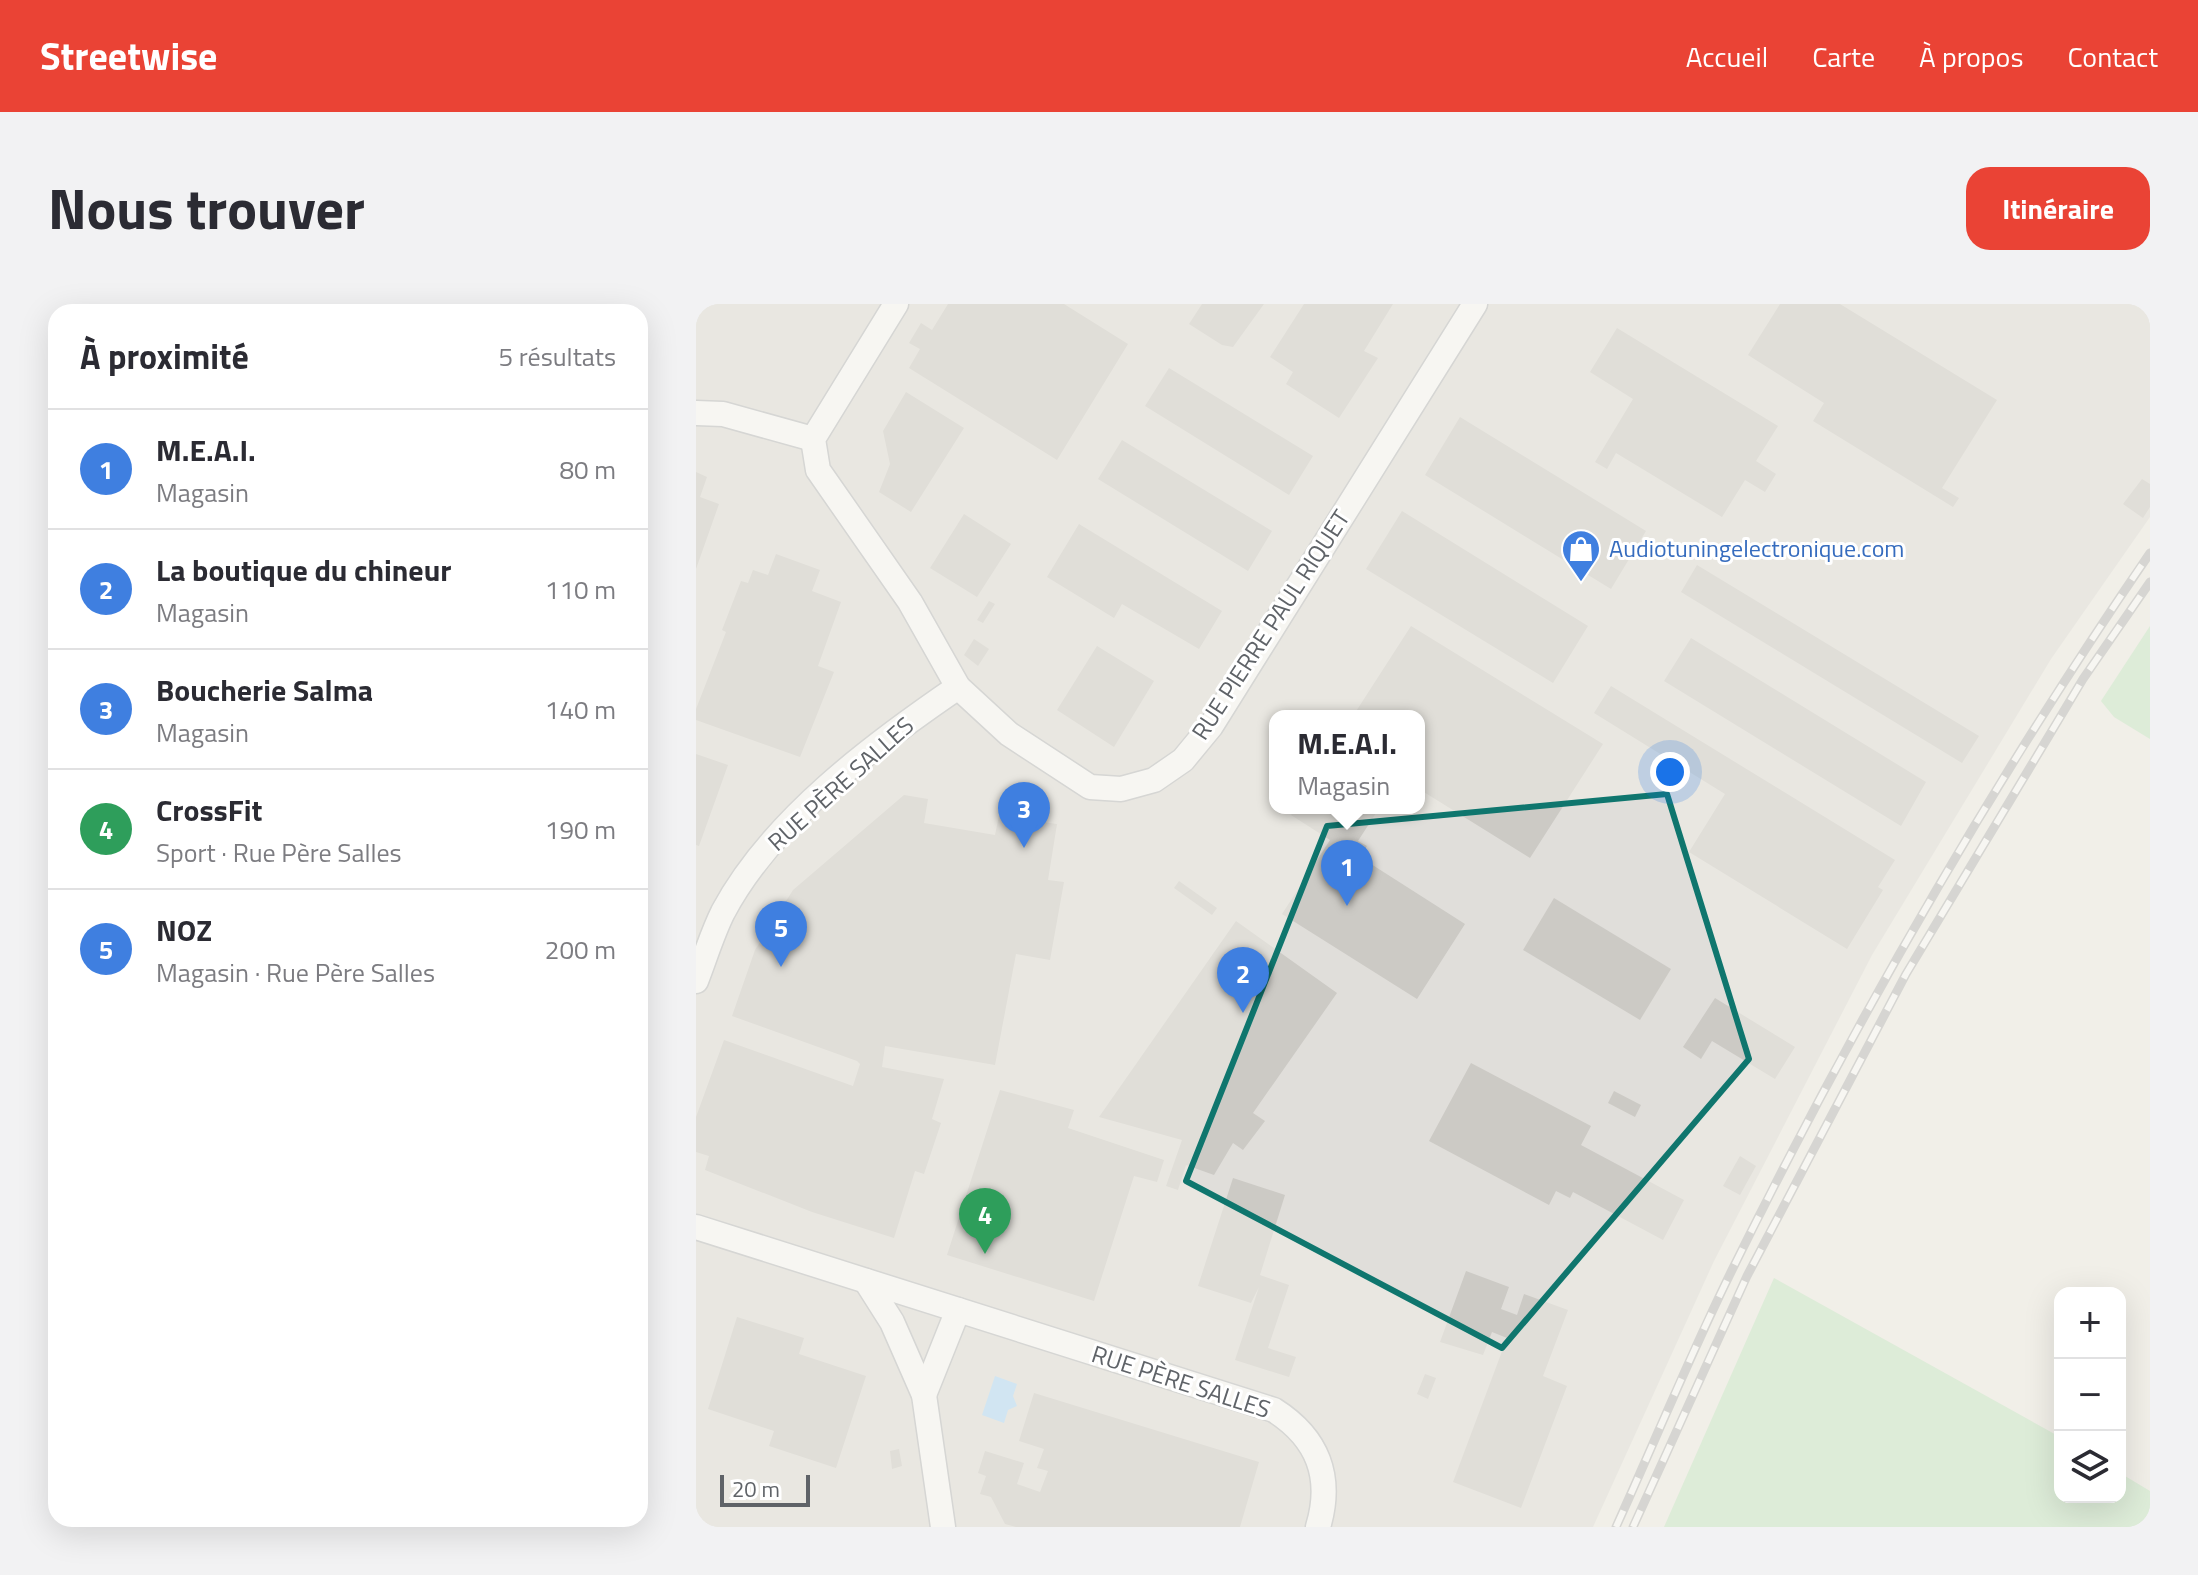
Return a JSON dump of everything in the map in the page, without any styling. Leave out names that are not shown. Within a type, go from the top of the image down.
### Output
[{"type":"street","points":[[696,413],[723,414],[813,439],[896,304]]},
{"type":"street","name":"RUE PIERRE PAUL RIQUET","points":[[813,439],[818,470],[910,602],[958,687],[1009,734],[1090,787],[1121,789],[1154,780],[1183,760],[1211,726],[1475,304]]},
{"type":"street","name":"RUE PÈRE SALLES","points":[[696,981],[722,914],[755,862],[791,824],[887,735],[958,687]]},
{"type":"street","name":"RUE PÈRE SALLES","points":[[696,1227],[1274,1410],[1305,1435],[1324,1470],[1325,1497],[1318,1527]]},
{"type":"street","points":[[866,1281],[892,1322],[924,1395],[943,1527]]},
{"type":"street","points":[[924,1395],[958,1310]]},
{"type":"highlighted area","points":[[1667,794],[1749,1059],[1502,1348],[1186,1181],[1327,826]]},
{"type":"shaded area","points":[[696,304],[2150,304],[2150,517],[2051,659],[1872,955],[1714,1261],[1593,1527],[696,1527]]},
{"type":"green space","points":[[2150,626],[2150,739],[2114,717],[2101,701]]},
{"type":"green space","points":[[1774,1278],[2054,1434],[2054,1503],[2126,1503],[2126,1477],[2150,1491],[2150,1527],[1664,1527]]},
{"type":"water","points":[[995,1376],[1017,1384],[1013,1396],[1017,1406],[1008,1410],[1004,1423],[982,1415]]},
{"type":"building","points":[[948,304],[1064,304],[1128,344],[1057,460],[909,368],[920,349],[909,343],[921,323],[932,330]]},
{"type":"building","points":[[1202,304],[1264,304],[1233,347],[1222,345],[1189,324]]},
{"type":"building","points":[[1304,304],[1393,304],[1364,351],[1378,358],[1339,418],[1286,384],[1293,372],[1270,357]]},
{"type":"building","points":[[1780,304],[1840,304],[1997,400],[1942,488],[1959,498],[1953,507],[1813,421],[1824,403],[1748,355]]},
{"type":"building","points":[[1617,328],[1778,426],[1756,461],[1776,474],[1765,492],[1745,480],[1722,517],[1616,453],[1607,469],[1595,462],[1633,399],[1590,372]]},
{"type":"building","points":[[1169,368],[1313,456],[1289,495],[1145,406]]},
{"type":"building","points":[[906,392],[964,428],[911,512],[879,492],[890,464],[883,431]]},
{"type":"building","points":[[1460,417],[1646,531],[1611,589],[1425,475]]},
{"type":"building","points":[[1122,440],[1272,531],[1248,571],[1098,479]]},
{"type":"building","points":[[696,472],[707,477],[700,497],[719,504],[696,569]]},
{"type":"building","points":[[2142,479],[2150,484],[2150,507],[2143,518],[2123,504]]},
{"type":"building","points":[[1402,511],[1588,626],[1553,683],[1366,569]]},
{"type":"building","points":[[964,514],[1011,544],[977,597],[930,568]]},
{"type":"building","points":[[1079,524],[1222,611],[1199,649],[1122,604],[1114,618],[1047,577]]},
{"type":"building","points":[[776,554],[820,570],[812,591],[841,602],[818,666],[834,672],[800,757],[696,720],[696,709],[726,632],[722,630],[741,581],[748,583],[753,570],[768,575]]},
{"type":"building","points":[[1697,565],[1979,736],[1962,763],[1681,592]]},
{"type":"building","points":[[989,601],[995,604],[983,623],[977,620]]},
{"type":"building","points":[[1411,626],[1603,744],[1530,858],[1425,793],[1425,710],[1357,710]]},
{"type":"building","points":[[1691,638],[1926,782],[1901,826],[1664,681]]},
{"type":"building","points":[[974,639],[989,649],[978,666],[964,655]]},
{"type":"building","points":[[1097,646],[1154,681],[1114,747],[1057,710]]},
{"type":"building","points":[[1611,686],[1895,860],[1878,887],[1883,890],[1847,949],[1689,852],[1725,794],[1594,713]]},
{"type":"building","points":[[696,754],[728,765],[699,846],[696,845]]},
{"type":"building","points":[[904,795],[928,799],[924,823],[995,835],[999,816],[1057,824],[1048,880],[1064,882],[1050,960],[1016,954],[995,1065],[885,1046],[882,1067],[944,1079],[932,1119],[941,1123],[924,1174],[915,1171],[894,1238],[812,1212],[705,1170],[709,1156],[696,1152],[696,1117],[724,1040],[853,1086],[860,1064],[857,1061],[732,1016],[755,950],[793,890]]},
{"type":"building","points":[[1375,814],[1358,841],[1367,846],[1360,857],[1465,924],[1417,999],[1282,914],[1330,840],[1291,815]]},
{"type":"building","points":[[1179,881],[1217,908],[1212,915],[1174,888]]},
{"type":"building","points":[[1554,898],[1671,969],[1640,1020],[1523,950]]},
{"type":"building","points":[[1236,921],[1337,993],[1253,1113],[1265,1121],[1243,1150],[1233,1143],[1214,1175],[1186,1165],[1178,1190],[1166,1186],[1182,1140],[1099,1117]]},
{"type":"building","points":[[1715,998],[1795,1047],[1775,1079],[1712,1041],[1701,1059],[1683,1047]]},
{"type":"building","points":[[1471,1063],[1591,1126],[1581,1145],[1684,1200],[1663,1240],[1573,1192],[1570,1198],[1556,1191],[1549,1205],[1429,1141]]},
{"type":"building","points":[[1000,1090],[1074,1110],[1068,1128],[1164,1160],[1157,1182],[1134,1176],[1094,1301],[947,1255]]},
{"type":"building","points":[[1614,1091],[1641,1105],[1635,1117],[1608,1103]]},
{"type":"building","points":[[1740,1156],[1756,1166],[1740,1195],[1723,1186]]},
{"type":"building","points":[[1233,1178],[1285,1195],[1260,1275],[1289,1285],[1268,1348],[1296,1357],[1289,1377],[1235,1360],[1259,1287],[1251,1303],[1198,1286]]},
{"type":"building","points":[[1466,1271],[1509,1287],[1501,1309],[1517,1315],[1524,1294],[1568,1310],[1543,1376],[1567,1386],[1521,1508],[1453,1482],[1507,1338],[1492,1332],[1483,1355],[1440,1342]]},
{"type":"building","points":[[737,1317],[804,1338],[799,1354],[866,1376],[836,1468],[769,1446],[774,1431],[708,1409]]},
{"type":"building","points":[[1425,1374],[1436,1378],[1428,1399],[1417,1394]]},
{"type":"building","points":[[1034,1393],[1259,1462],[1240,1527],[1016,1527],[1005,1524],[991,1497],[980,1494],[986,1476],[978,1473],[985,1451],[1024,1463],[1017,1484],[1040,1492],[1048,1471],[1037,1468],[1044,1449],[1019,1441]]},
{"type":"building","points":[[899,1449],[902,1466],[892,1469],[890,1451]]},
{"type":"railway","points":[[1616,1527],[1733,1268],[1877,993],[2036,726],[2150,553]]},
{"type":"railway","points":[[1633,1527],[1747,1276],[1906,974],[2083,679],[2150,582]]},
{"type":"place","name":"Audiotuningelectronique.com","points":[[1581,583]]},
{"type":"place","name":"Boucherie Salma","points":[[1024,848]]},
{"type":"place","name":"M.E.A.I.","points":[[1347,906]]},
{"type":"place","name":"NOZ","points":[[781,967]]},
{"type":"place","name":"La boutique du chineur","points":[[1243,1013]]},
{"type":"place","name":"CrossFit","points":[[985,1254]]}]
